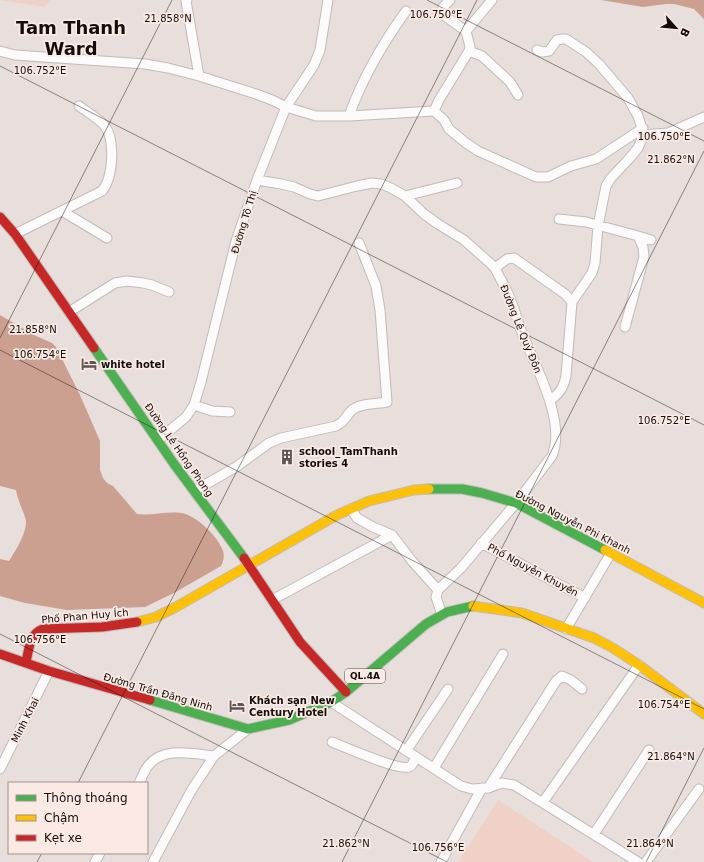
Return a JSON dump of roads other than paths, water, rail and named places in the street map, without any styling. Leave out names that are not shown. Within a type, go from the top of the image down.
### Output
[{"type":"street","points":[[187,0],[186,2],[199,76]]},
{"type":"street","name":"Đường Tô Thị","points":[[158,440],[186,417],[194,405],[236,241],[257,180],[286,107],[314,65],[320,50],[328,0]]},
{"type":"street","points":[[434,111],[438,100],[469,51],[470,47],[466,31],[442,14],[443,7],[450,0]]},
{"type":"street","points":[[466,31],[492,0]]},
{"type":"street","points":[[349,116],[360,90],[388,38],[406,11]]},
{"type":"street","points":[[537,50],[542,52],[549,51],[558,40],[562,38],[586,52],[599,64],[628,98],[638,116],[643,132],[638,148],[608,182],[598,226],[595,263],[592,273],[572,302],[566,376],[561,391],[551,400]]},
{"type":"street","points":[[0,51],[15,55],[145,64],[168,68],[256,94],[286,107],[316,116],[349,116],[434,111],[444,120],[449,129],[478,151],[536,177],[544,178],[553,176],[571,166],[596,159],[643,132],[668,133],[704,117]]},
{"type":"street","points":[[469,51],[482,56],[510,82],[518,95]]},
{"type":"street","points":[[15,234],[102,191],[107,185],[111,154],[110,138],[104,126],[79,106]]},
{"type":"street","name":"Đường Lê Quý Đôn","points":[[257,180],[294,187],[318,196],[372,183],[381,184],[391,188],[405,196],[424,214],[438,224],[464,240],[495,268],[511,300],[520,329],[551,400],[556,448],[552,456],[516,504],[460,568],[438,590]]},
{"type":"street","points":[[405,196],[458,183]]},
{"type":"street","points":[[62,211],[107,238]]},
{"type":"street","name":"Đường Lê Hồng Phong","points":[[0,217],[15,234],[174,464],[249,565],[300,642],[346,692]]},
{"type":"street","points":[[559,219],[575,220],[650,240]]},
{"type":"street","points":[[625,327],[644,257],[643,248],[638,236]]},
{"type":"street","points":[[194,491],[236,467],[270,443],[281,438],[336,426],[344,422],[352,410],[358,406],[387,402],[380,310],[376,286],[359,243]]},
{"type":"street","points":[[495,268],[507,259],[514,258],[565,294],[572,302]]},
{"type":"street","points":[[69,312],[115,283],[128,281],[142,283],[152,285],[169,292]]},
{"type":"street","points":[[194,405],[212,411],[230,412]]},
{"type":"street","name":"Đường Nguyễn Phi Khanh","points":[[249,565],[337,515],[369,501],[414,490],[436,488],[462,489],[482,493],[516,504],[704,603]]},
{"type":"street","points":[[351,509],[357,518],[373,527],[392,534],[412,561],[438,590],[436,597],[442,615]]},
{"type":"street","points":[[272,600],[392,534]]},
{"type":"street","name":"Phố Nguyễn Khuyến","points":[[481,543],[584,598]]},
{"type":"street","points":[[566,629],[611,553]]},
{"type":"street","name":"Phố Phan Huy Ích","points":[[26,662],[33,637],[36,632],[57,628],[104,627],[133,623],[153,618],[176,607],[249,565]]},
{"type":"street","name":"Đường Trần Đăng Ninh","points":[[0,654],[49,671],[248,729],[289,720],[331,702],[346,692],[426,624],[447,612],[473,606],[522,613],[594,638],[613,648],[639,665],[704,714]]},
{"type":"street","points":[[434,768],[503,654]]},
{"type":"street","points":[[543,802],[639,665]]},
{"type":"street","name":"Minh Khai","points":[[0,769],[49,671]]},
{"type":"street","points":[[441,862],[485,788],[556,681],[562,676],[571,680],[582,689]]},
{"type":"street","points":[[406,751],[448,689]]},
{"type":"street","points":[[331,702],[461,786],[472,790],[502,783],[514,785],[638,862]]},
{"type":"street","points":[[153,862],[191,791],[214,756],[248,729]]},
{"type":"street","points":[[332,742],[390,764],[405,767],[410,767],[413,765],[416,757]]},
{"type":"street","points":[[594,834],[649,750]]},
{"type":"street","points":[[140,782],[149,766],[157,758],[175,753],[214,756]]},
{"type":"street","points":[[646,862],[699,788]]},
{"type":"place","name":"white hotel","points":[[89,364]]},
{"type":"place","name":"school_TamThanh stories 4","points":[[287,457]]},
{"type":"place","name":"Khách sạn New Century Hotel","points":[[237,706]]},
{"type":"district","name":"Tam Thanh Ward","points":[[71,37]]}]
